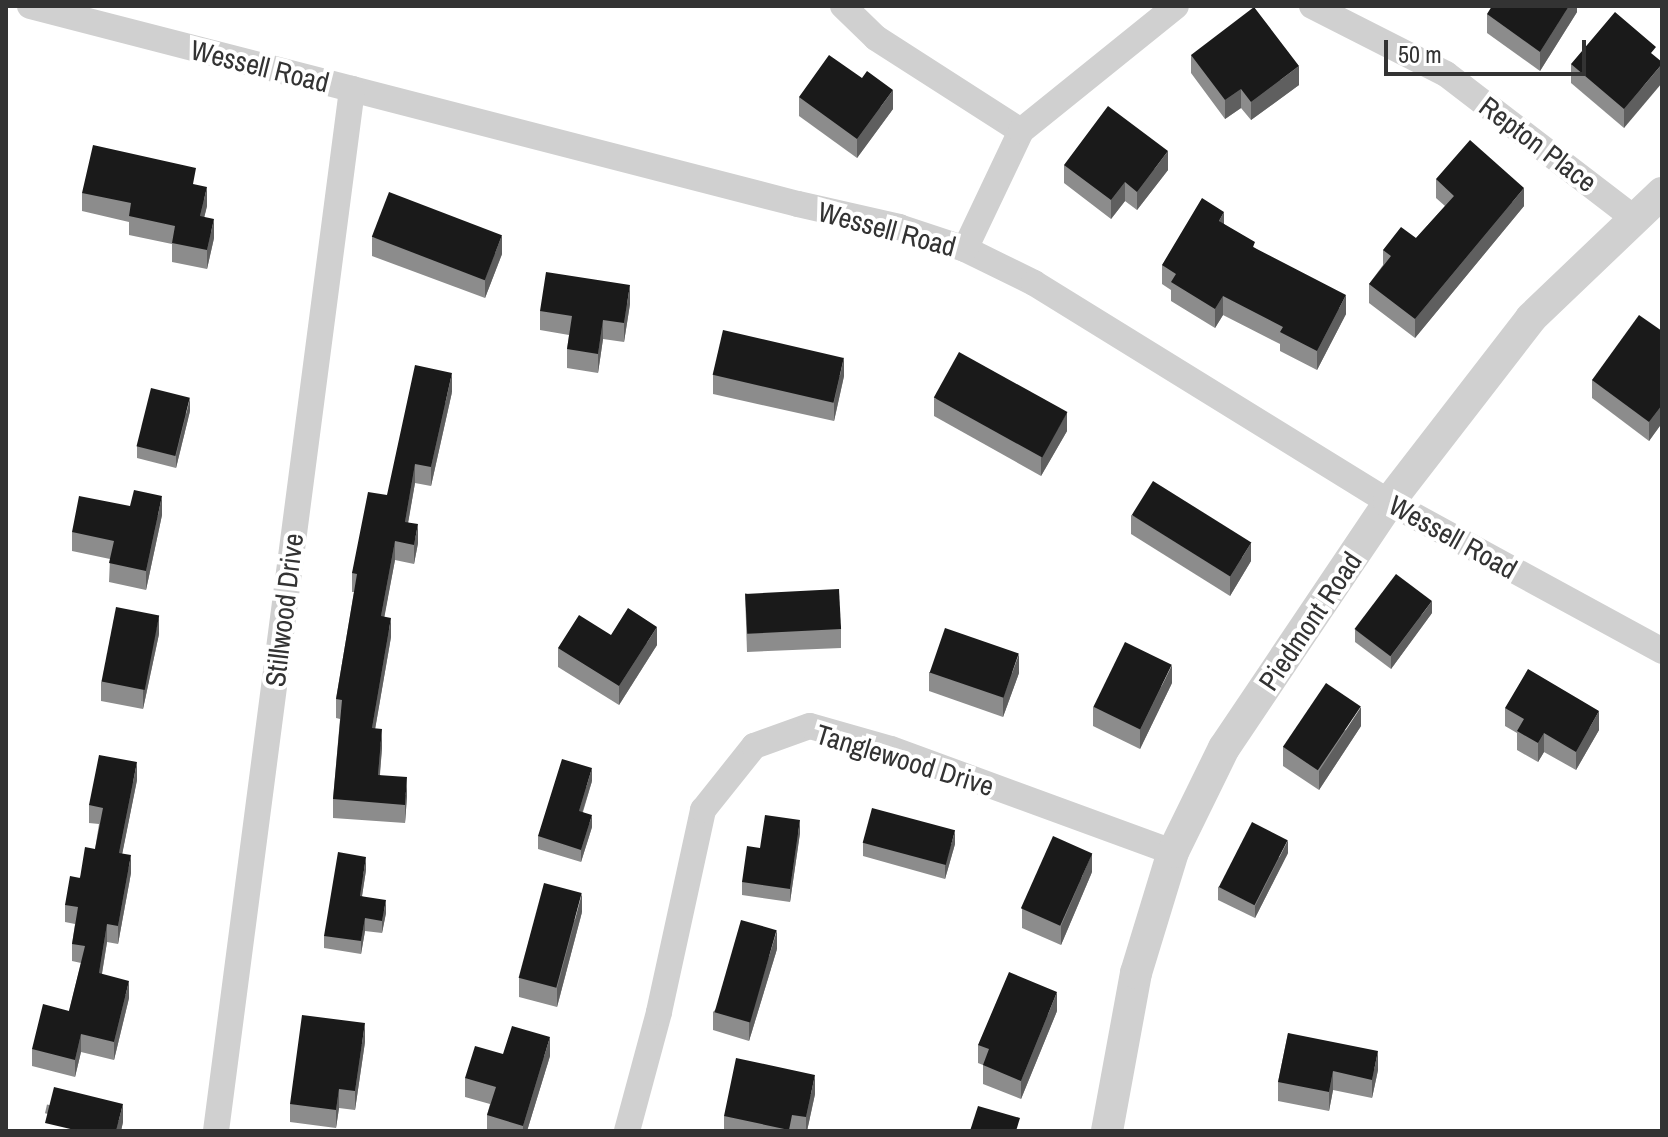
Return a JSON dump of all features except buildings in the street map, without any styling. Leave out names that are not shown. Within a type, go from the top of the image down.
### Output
[{"type":"street","name":"Wessell Road","points":[[30,6],[798,204],[899,227],[965,249],[1034,283],[1389,502],[1662,651]]},
{"type":"street","points":[[843,6],[876,38],[1021,131]]},
{"type":"street","points":[[965,249],[1021,131],[1176,6]]},
{"type":"street","name":"Repton Place","points":[[1312,6],[1446,74],[1635,219]]},
{"type":"street","name":"Stillwood Drive","points":[[216,1131],[352,89]]},
{"type":"street","name":"Piedmont Road","points":[[1107,1131],[1136,973],[1173,852],[1224,748],[1389,502],[1531,318],[1662,193]]},
{"type":"street","name":"Tanglewood Drive","points":[[627,1131],[659,1012],[703,810],[754,746],[810,726],[891,749],[1173,852]]}]
